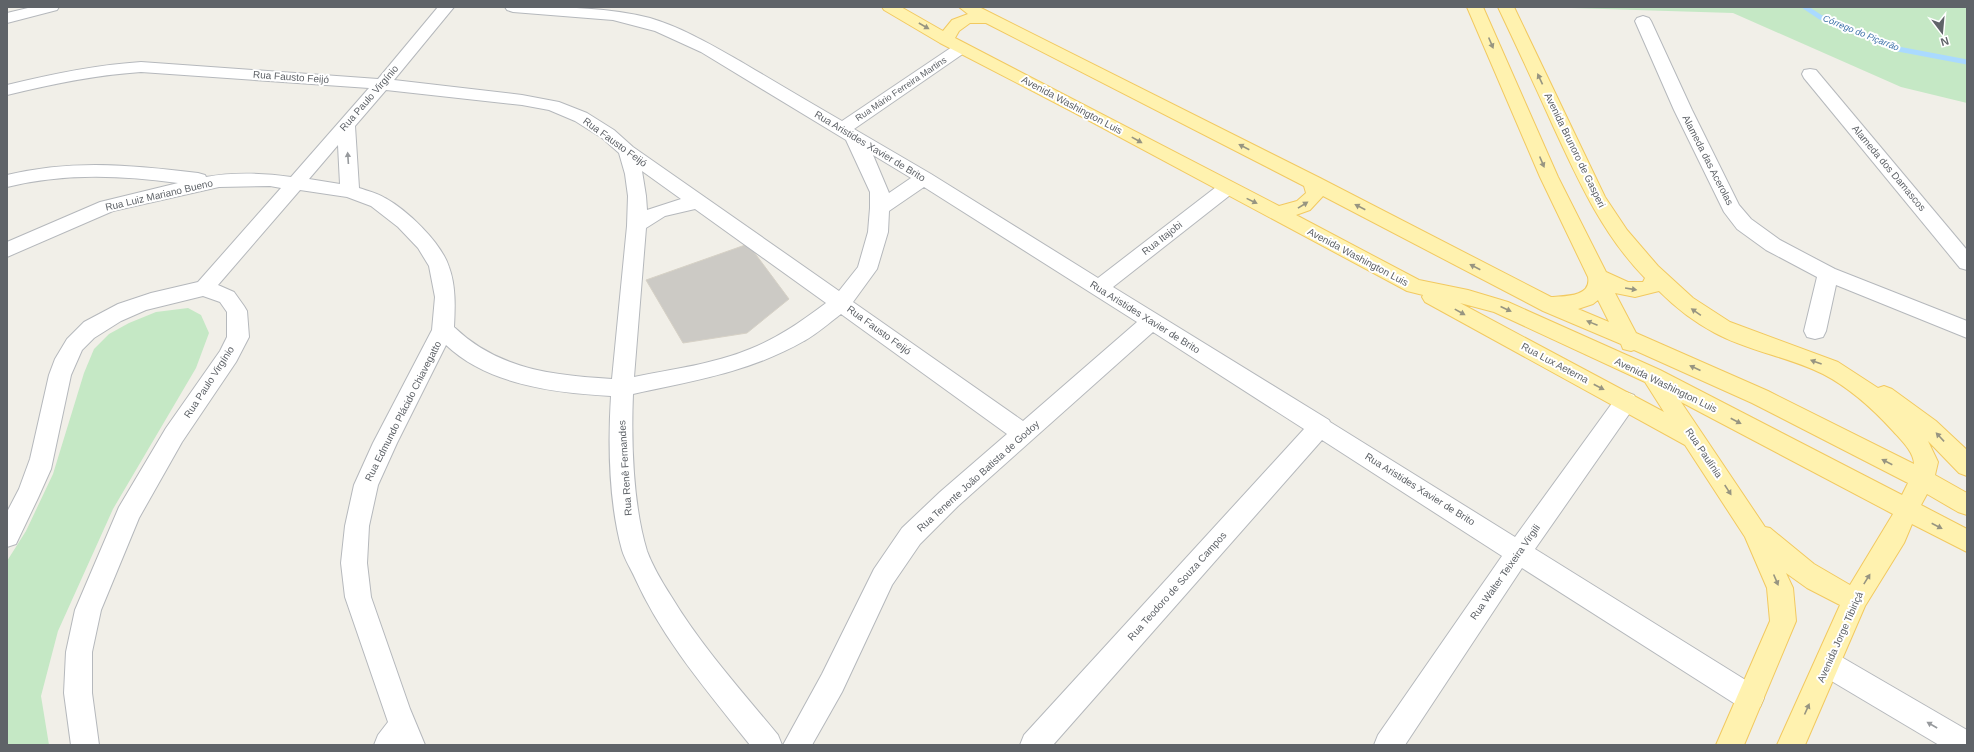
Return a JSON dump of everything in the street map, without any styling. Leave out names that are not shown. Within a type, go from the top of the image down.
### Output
[{"type":"main road","name":"Avenida Washington Luis","points":[[890,7],[954,44],[1079,108],[1227,188],[1414,286],[1468,297],[1502,307],[1549,330],[1652,376],[1907,511],[1967,541]]},
{"type":"main road","points":[[967,7],[1313,182],[1550,306],[1628,338],[1760,397],[1922,479],[1967,505]]},
{"type":"main road","points":[[1475,7],[1549,177],[1628,338],[1652,376]]},
{"type":"main road","name":"Avenida Brunoro de Gasperi","points":[[1506,7],[1596,197],[1621,234],[1655,276],[1690,307],[1712,322],[1830,368],[1850,380],[1880,402],[1908,432],[1920,448],[1926,462],[1922,479],[1907,511]]},
{"type":"main road","points":[[954,44],[951,28],[963,20],[975,17],[988,18]]},
{"type":"main road","points":[[1277,213],[1298,208],[1307,204],[1315,193],[1313,182]]},
{"type":"main road","points":[[1599,280],[1618,287],[1639,291],[1651,287],[1657,282],[1655,276]]},
{"type":"main road","points":[[1550,306],[1589,298],[1595,293],[1599,280]]},
{"type":"main road","name":"Rua Lux Aeterna","points":[[1414,286],[1696,440]]},
{"type":"main road","name":"Rua Paulínia","points":[[1652,376],[1696,440],[1755,531]]},
{"type":"main road","name":"Avenida Brunoro de Gasperi","points":[[1850,380],[1882,393],[1908,410],[1934,430],[1967,466]]},
{"type":"main road","points":[[1698,400],[1701,388],[1709,386],[1717,387],[1729,391],[1814,432],[1866,451]]},
{"type":"main road","name":"Avenida Jorge Tibiriçá","points":[[1792,745],[1855,599],[1895,535],[1907,511]]},
{"type":"main road","points":[[1755,531],[1802,572],[1832,591],[1855,599]]},
{"type":"main road","points":[[1730,745],[1782,621],[1780,588],[1755,531]]},
{"type":"street","points":[[7,18],[51,7]]},
{"type":"street","name":"Rua Paulo Virgínio","points":[[85,745],[78,693],[79,652],[88,610],[128,514],[174,435],[228,356],[238,337],[237,312],[227,297],[204,288],[382,84],[446,7]]},
{"type":"street","name":"Rua Aristides Xavier de Brito","points":[[513,7],[619,17],[645,22],[676,33],[707,49],[924,178],[1152,322],[1321,426],[1750,698]]},
{"type":"street","name":"Alameda das Acerolas","points":[[1643,21],[1683,110],[1731,208],[1744,224],[1762,237],[1828,274],[1962,323]]},
{"type":"street","name":"Rua Mário Ferreira Martins","points":[[848,133],[954,44]]},
{"type":"street","name":"Rua Fausto Feijó","points":[[7,90],[65,76],[108,69],[141,68],[197,70],[382,84],[522,100],[553,106],[581,117],[608,134],[627,151],[1024,434]]},
{"type":"street","name":"Alameda dos Damascos","points":[[1810,74],[1967,263]]},
{"type":"street","points":[[346,125],[350,191]]},
{"type":"street","points":[[443,330],[459,345],[494,366],[531,378],[572,385],[623,388],[726,366],[758,355],[798,335],[841,303],[866,269],[878,232],[880,208],[879,192],[866,160],[848,133]]},
{"type":"street","name":"Rua Renê Fernandes","points":[[627,151],[634,174],[637,196],[637,226],[621,418],[623,470],[627,514],[635,551],[652,588],[678,632],[768,745]]},
{"type":"street","points":[[7,181],[54,172],[88,168],[131,171],[219,181]]},
{"type":"street","points":[[880,208],[924,178]]},
{"type":"street","name":"Rua Luiz Mariano Bueno","points":[[7,250],[63,224],[107,206],[177,189],[219,181],[270,180],[295,182]]},
{"type":"street","name":"Rua Edmundo Plácido Chiavegatto","points":[[295,182],[350,191],[378,202],[405,222],[425,243],[439,266],[445,297],[443,330],[385,443],[366,485],[357,526],[354,563],[358,598],[401,738]]},
{"type":"street","name":"Rua Itajobi","points":[[1098,288],[1227,188]]},
{"type":"street","points":[[637,226],[657,211],[677,205],[699,202]]},
{"type":"street","points":[[1815,331],[1828,274]]},
{"type":"street","points":[[7,536],[23,507],[42,459],[54,395],[70,350],[86,331],[116,314],[163,296],[204,288]]},
{"type":"street","name":"Rua Tenente João Batista de Godoy","points":[[797,745],[832,683],[883,577],[911,536],[949,499],[1152,322]]},
{"type":"street","name":"Rua Walter Teixeira Virgili","points":[[1388,745],[1519,552],[1626,401]]},
{"type":"street","name":"Rua Teodoro de Souza Campos","points":[[1034,745],[1321,426]]},
{"type":"street","points":[[1828,664],[1966,745]]},
{"type":"green space","points":[[1539,7],[1967,7],[1967,103],[1901,87],[1733,13]]},
{"type":"green space","points":[[188,308],[201,315],[209,333],[196,368],[113,509],[58,631],[41,696],[49,745],[7,745],[7,561],[26,531],[53,474],[84,373],[94,349],[109,334],[129,323],[156,312]]},
{"type":"building","points":[[748,244],[789,299],[747,333],[683,343],[646,280]]},
{"type":"waterway","name":"Córrego do Piçarrão","points":[[1805,7],[1820,17],[1898,49],[1967,62]]}]
